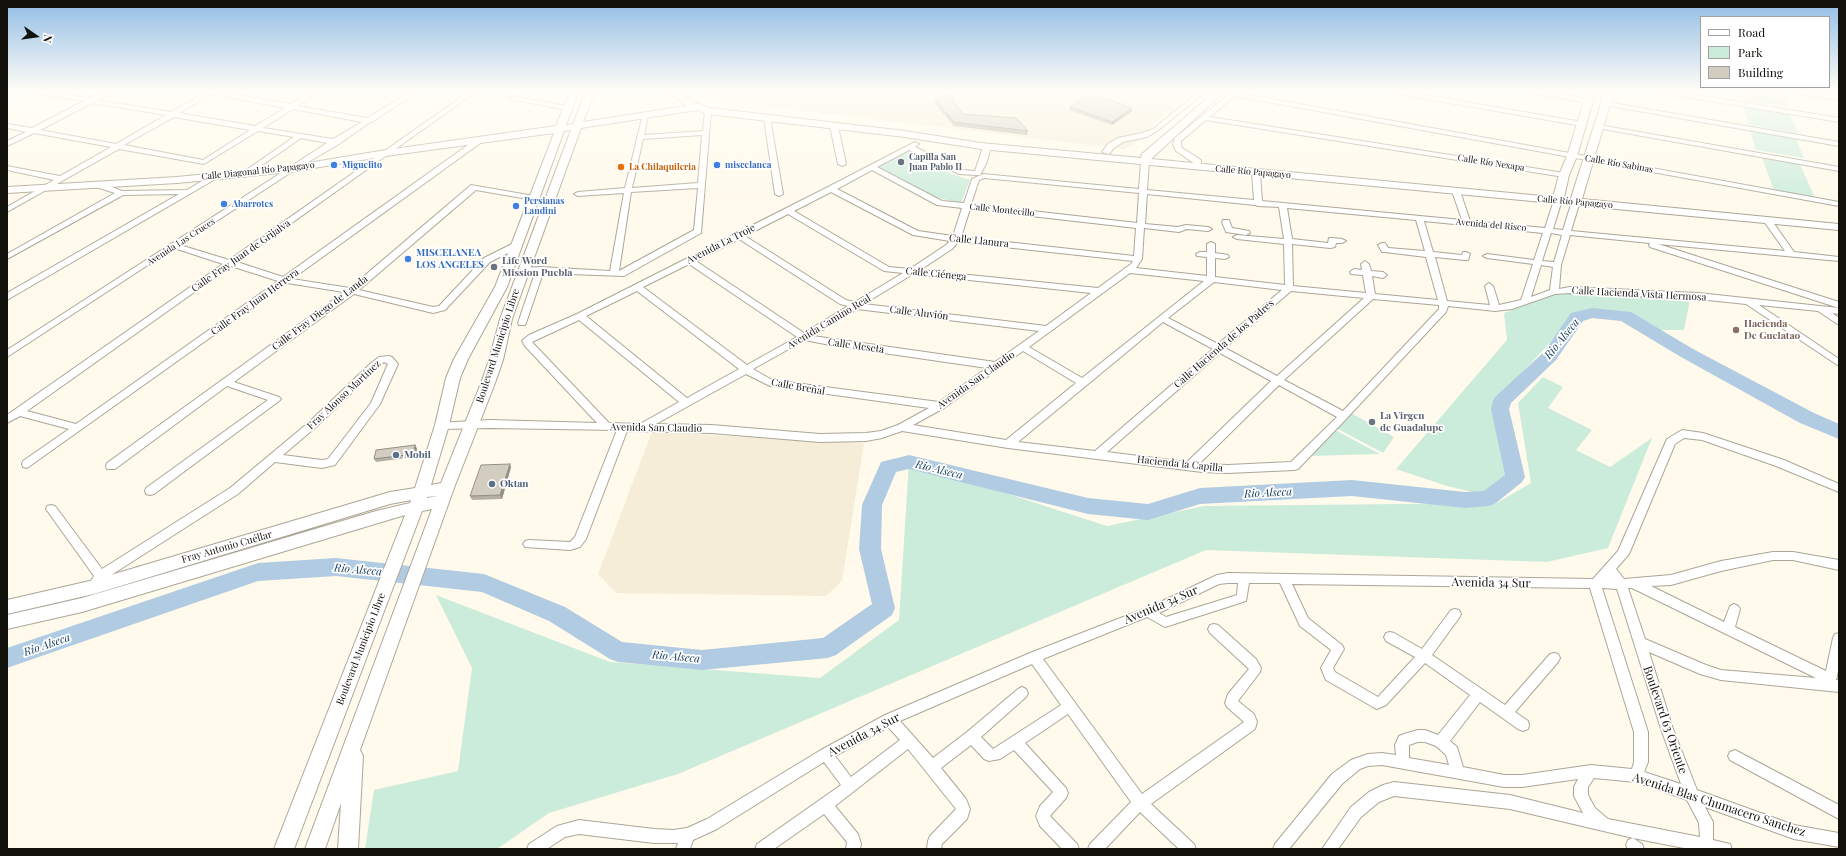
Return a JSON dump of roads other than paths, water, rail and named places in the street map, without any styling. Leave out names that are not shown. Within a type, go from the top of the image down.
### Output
[{"type":"main road","name":"Calle Diagonal Río Papagayo","points":[[7,190],[245,174],[290,169],[386,153],[545,131]]},
{"type":"main road","name":"Boulevard Municipio Libre","points":[[284,849],[406,535],[442,425],[453,378],[461,359],[501,287],[558,131]]},
{"type":"main road","name":"Boulevard Municipio Libre","points":[[315,849],[445,494],[496,360],[506,319],[575,131]]},
{"type":"main road","name":"Calle Río Papagayo","points":[[878,131],[984,146],[1198,162],[1559,197],[1839,227]]},
{"type":"main road","name":"Calle Río Papagayo","points":[[926,131],[989,140],[1106,152],[1146,159],[1256,173],[1456,191],[1559,197]]},
{"type":"main road","points":[[1146,159],[1175,131]]},
{"type":"main road","points":[[1559,197],[1564,175],[1580,131]]},
{"type":"main road","points":[[1577,199],[1598,131]]},
{"type":"main road","name":"Calle Río Papagayo","points":[[1577,199],[1839,220]]},
{"type":"main road","name":"Fray Antonio Cuéllar","points":[[7,607],[383,501],[445,494]]},
{"type":"main road","name":"Fray Antonio Cuéllar","points":[[7,622],[82,604],[376,517],[419,498]]},
{"type":"main road","points":[[376,517],[391,519],[399,523],[406,535]]},
{"type":"main road","points":[[348,849],[355,740]]},
{"type":"street","points":[[7,144],[31,131],[204,162],[252,131]]},
{"type":"street","points":[[7,210],[144,131]]},
{"type":"street","points":[[273,131],[336,142]]},
{"type":"street","name":"Avenida Las Cruces","points":[[7,354],[175,246],[290,169],[353,131]]},
{"type":"street","name":"Calle Fray Juan de Grijalva","points":[[7,420],[417,131]]},
{"type":"street","points":[[614,273],[628,190],[641,131]]},
{"type":"street","points":[[769,131],[779,194]]},
{"type":"street","points":[[835,131],[842,164]]},
{"type":"street","points":[[1106,152],[1111,146],[1121,140],[1152,131]]},
{"type":"street","points":[[1189,131],[1178,140],[1177,144],[1182,152],[1198,162]]},
{"type":"street","name":"Calle Río Nexapa","points":[[1286,131],[1564,175]]},
{"type":"street","name":"Calle Río Sabinas","points":[[1440,131],[1839,204]]},
{"type":"street","points":[[1622,131],[1839,169]]},
{"type":"street","points":[[1763,131],[1839,144]]},
{"type":"street","points":[[524,270],[621,274],[698,231],[706,133],[640,137]]},
{"type":"street","points":[[245,174],[300,136]]},
{"type":"street","name":"Calle Fray Juan Herrera","points":[[27,464],[482,140]]},
{"type":"street","name":"Avenida La Troje","points":[[607,427],[528,344],[527,341],[532,337],[580,316],[912,146]]},
{"type":"street","name":"Avenida del Risco","points":[[912,146],[962,172],[977,176],[1839,259]]},
{"type":"street","name":"Avenida Camino Real","points":[[641,428],[747,370],[857,306],[949,247],[956,239],[982,164],[984,146]]},
{"type":"street","name":"Avenida San Claudio","points":[[442,425],[471,424],[711,429],[787,437],[849,438],[882,434],[902,426],[942,406],[1130,270],[1138,258],[1146,159]]},
{"type":"street","points":[[7,168],[61,179]]},
{"type":"street","name":"Calle Montecillo","points":[[871,168],[938,202],[1179,230],[1186,227],[1208,228]]},
{"type":"street","points":[[1256,173],[1258,204]]},
{"type":"street","points":[[7,297],[215,177]]},
{"type":"street","points":[[99,185],[121,193],[189,192]]},
{"type":"street","points":[[578,194],[702,185]]},
{"type":"street","name":"Calle Fray Diego de Landa","points":[[110,466],[228,383],[352,291],[474,188],[534,198]]},
{"type":"street","name":"Calle Llanura","points":[[831,188],[910,231],[956,239],[1138,258]]},
{"type":"street","points":[[1456,191],[1467,223]]},
{"type":"street","points":[[7,257],[121,193]]},
{"type":"street","points":[[1525,302],[1559,197]]},
{"type":"street","points":[[1554,292],[1558,265],[1577,199]]},
{"type":"street","points":[[1283,206],[1288,242],[1289,288]]},
{"type":"street","name":"Calle Ciénega","points":[[787,210],[880,266],[911,272],[1099,291]]},
{"type":"street","points":[[1419,218],[1444,304]]},
{"type":"street","points":[[1767,220],[1792,255]]},
{"type":"street","points":[[1226,222],[1229,230],[1251,234],[1254,239]]},
{"type":"street","name":"Calle Aluvión","points":[[739,235],[837,299],[857,306],[1048,329]]},
{"type":"street","points":[[1237,237],[1331,246],[1332,240],[1342,241]]},
{"type":"street","points":[[1638,239],[1687,257],[1839,305]]},
{"type":"street","points":[[1008,444],[1082,382],[1212,280],[1210,256],[1211,244]]},
{"type":"street","points":[[1382,245],[1384,250],[1398,254],[1466,256]]},
{"type":"street","points":[[175,246],[285,280],[352,291],[437,310],[442,308],[487,260],[515,246]]},
{"type":"street","points":[[1200,254],[1225,257]]},
{"type":"street","points":[[1487,256],[1558,265]]},
{"type":"street","name":"Calle Meseta","points":[[689,260],[804,337],[842,344],[998,366]]},
{"type":"street","points":[[1190,466],[1277,381],[1370,297],[1371,292],[1366,269]]},
{"type":"street","points":[[1354,272],[1366,269],[1383,275]]},
{"type":"street","points":[[522,323],[540,270]]},
{"type":"street","name":"Calle Hacienda Vista Hermosa","points":[[1130,270],[1370,297],[1495,308],[1512,306],[1554,292],[1583,290],[1698,296],[1839,311]]},
{"type":"street","points":[[1489,286],[1495,308]]},
{"type":"street","name":"Calle Breñal","points":[[637,287],[747,370],[776,385],[942,406]]},
{"type":"street","name":"Calle Hacienda de los Padres","points":[[1097,455],[1289,288]]},
{"type":"street","points":[[1748,301],[1839,363]]},
{"type":"street","name":"Hacienda la Capilla","points":[[902,426],[1008,444],[1190,466],[1222,469],[1294,466],[1344,416],[1440,314],[1444,304]]},
{"type":"street","points":[[1820,310],[1839,322]]},
{"type":"street","points":[[580,316],[686,403]]},
{"type":"street","points":[[1162,318],[1344,416]]},
{"type":"street","points":[[1023,347],[1082,382]]},
{"type":"street","name":"Fray Alonso Martínez","points":[[382,359],[389,360],[393,364],[375,404],[330,462],[322,464],[273,458],[312,425],[373,366],[382,359]]},
{"type":"street","points":[[150,491],[276,399],[228,383]]},
{"type":"street","points":[[20,412],[77,428]]},
{"type":"street","points":[[529,544],[570,546],[576,544],[580,539],[622,428]]},
{"type":"street","points":[[1636,776],[1641,762],[1641,732],[1595,585],[1623,554],[1671,442],[1682,434],[1703,437],[1780,463],[1839,488]]},
{"type":"street","points":[[50,509],[97,581],[234,491],[273,458]]},
{"type":"street","name":"Avenida 34 Sur","points":[[534,849],[562,831],[579,827],[654,836],[672,837],[688,835],[712,824],[826,754],[890,720],[1034,657],[1148,612],[1217,580],[1228,578],[1595,585],[1671,580],[1721,566],[1773,556],[1793,556],[1839,565]]},
{"type":"street","points":[[1610,569],[1627,583],[1728,629],[1833,684]]},
{"type":"street","points":[[1148,612],[1165,622],[1242,598],[1244,579]]},
{"type":"street","points":[[1284,580],[1304,622],[1338,649],[1327,668],[1330,676],[1376,703],[1382,702],[1424,656],[1455,614]]},
{"type":"street","name":"Boulevard 63 Oriente","points":[[1627,583],[1640,643],[1667,729],[1692,796],[1706,822],[1707,836],[1700,847]]},
{"type":"street","points":[[1728,629],[1734,609]]},
{"type":"street","points":[[1095,849],[1140,803],[1250,725],[1251,722],[1230,703],[1232,698],[1254,672],[1255,668],[1252,663],[1214,629]]},
{"type":"street","points":[[1390,637],[1424,656],[1522,725]]},
{"type":"street","points":[[1833,684],[1839,638]]},
{"type":"street","points":[[1640,643],[1704,670],[1721,675],[1833,684]]},
{"type":"street","points":[[1034,657],[1140,803],[1189,849]]},
{"type":"street","points":[[1506,713],[1554,658]]},
{"type":"street","points":[[932,767],[972,736],[1022,693]]},
{"type":"street","points":[[1442,742],[1478,694]]},
{"type":"street","points":[[972,736],[989,755],[992,756],[1070,706]]},
{"type":"street","points":[[890,720],[932,767],[961,804],[963,809],[962,814],[935,841],[934,849]]},
{"type":"street","points":[[1403,763],[1402,745],[1404,740],[1418,736],[1434,738],[1442,742],[1452,751],[1458,772]]},
{"type":"street","points":[[762,849],[825,805],[909,741]]},
{"type":"street","points":[[1016,742],[1061,793],[1045,811],[1043,816],[1045,821],[1072,849]]},
{"type":"street","points":[[826,754],[850,786]]},
{"type":"street","points":[[1735,756],[1839,812]]},
{"type":"street","name":"Avenida Blas Chumacero Sanchez","points":[[1280,849],[1337,779],[1356,764],[1368,760],[1403,763],[1504,781],[1522,781],[1591,771],[1636,776],[1794,832],[1839,840]]},
{"type":"street","points":[[1591,771],[1581,787],[1581,796],[1590,813],[1607,826]]},
{"type":"street","points":[[1329,849],[1356,812],[1374,797],[1383,792],[1394,789],[1510,802],[1700,847],[1725,849]]},
{"type":"street","points":[[825,805],[853,839],[853,849]]},
{"type":"street","points":[[683,849],[688,835]]},
{"type":"waterway","name":"Rio Alseca","points":[[7,658],[258,572],[336,567],[484,583],[557,614],[618,652],[702,660],[828,648],[884,608],[870,549],[872,505],[888,467],[909,462],[1088,506],[1148,512],[1200,496],[1352,488],[1465,500],[1489,498],[1515,477],[1500,409],[1502,401],[1550,356],[1577,317],[1592,313],[1625,316],[1687,353],[1807,418],[1839,432]]},
{"type":"place","name":"Capilla San Juan Pablo II","points":[[901,162]]},
{"type":"place","name":"Miguelito","points":[[334,165]]},
{"type":"place","name":"miscelanea","points":[[717,165]]},
{"type":"place","name":"La Chilaquileria","points":[[621,167]]},
{"type":"place","name":"Abarrotes","points":[[224,204]]},
{"type":"place","name":"Persianas Landini","points":[[516,206]]},
{"type":"place","name":"MISCELANEA LOS ANGELES","points":[[408,259]]},
{"type":"place","name":"Life Word Mission Puebla","points":[[494,267]]},
{"type":"place","name":"Hacienda De Guelatao","points":[[1736,330]]},
{"type":"place","name":"La Virgen de Guadalupe","points":[[1372,422]]},
{"type":"place","name":"Mobil","points":[[396,455]]},
{"type":"place","name":"Oktan","points":[[492,484]]}]
